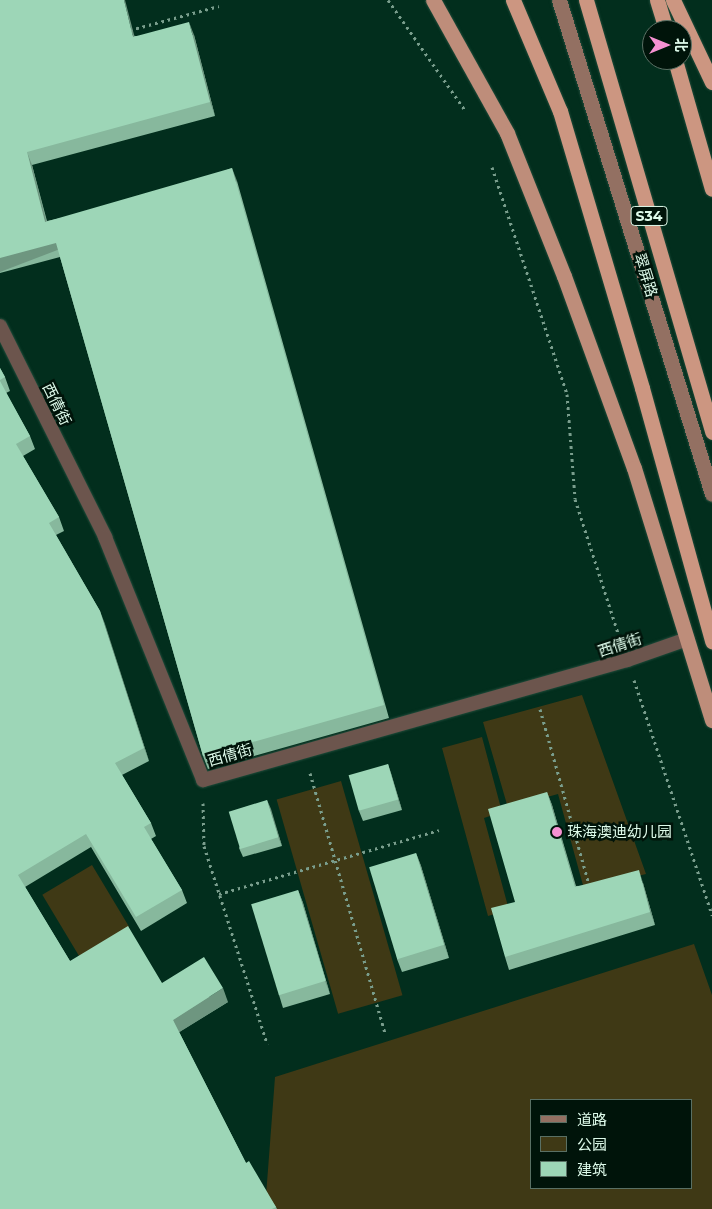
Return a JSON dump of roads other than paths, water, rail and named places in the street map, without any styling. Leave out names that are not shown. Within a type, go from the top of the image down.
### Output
[{"type":"highway","points":[[433,0],[507,133],[564,276],[634,468],[712,720]]},
{"type":"highway","points":[[513,0],[560,111],[642,388],[712,641]]},
{"type":"highway","name":"S34","points":[[586,0],[712,432]]},
{"type":"highway","points":[[657,0],[663,20]]},
{"type":"highway","points":[[673,0],[712,82]]},
{"type":"highway","points":[[678,70],[712,189]]},
{"type":"main road","name":"翠屏路","points":[[559,0],[712,494]]},
{"type":"lane","name":"西倩街","points":[[0,326],[105,537],[203,780],[627,660],[687,639]]},
{"type":"place","name":"珠海澳迪幼儿园","points":[[557,832]]}]
